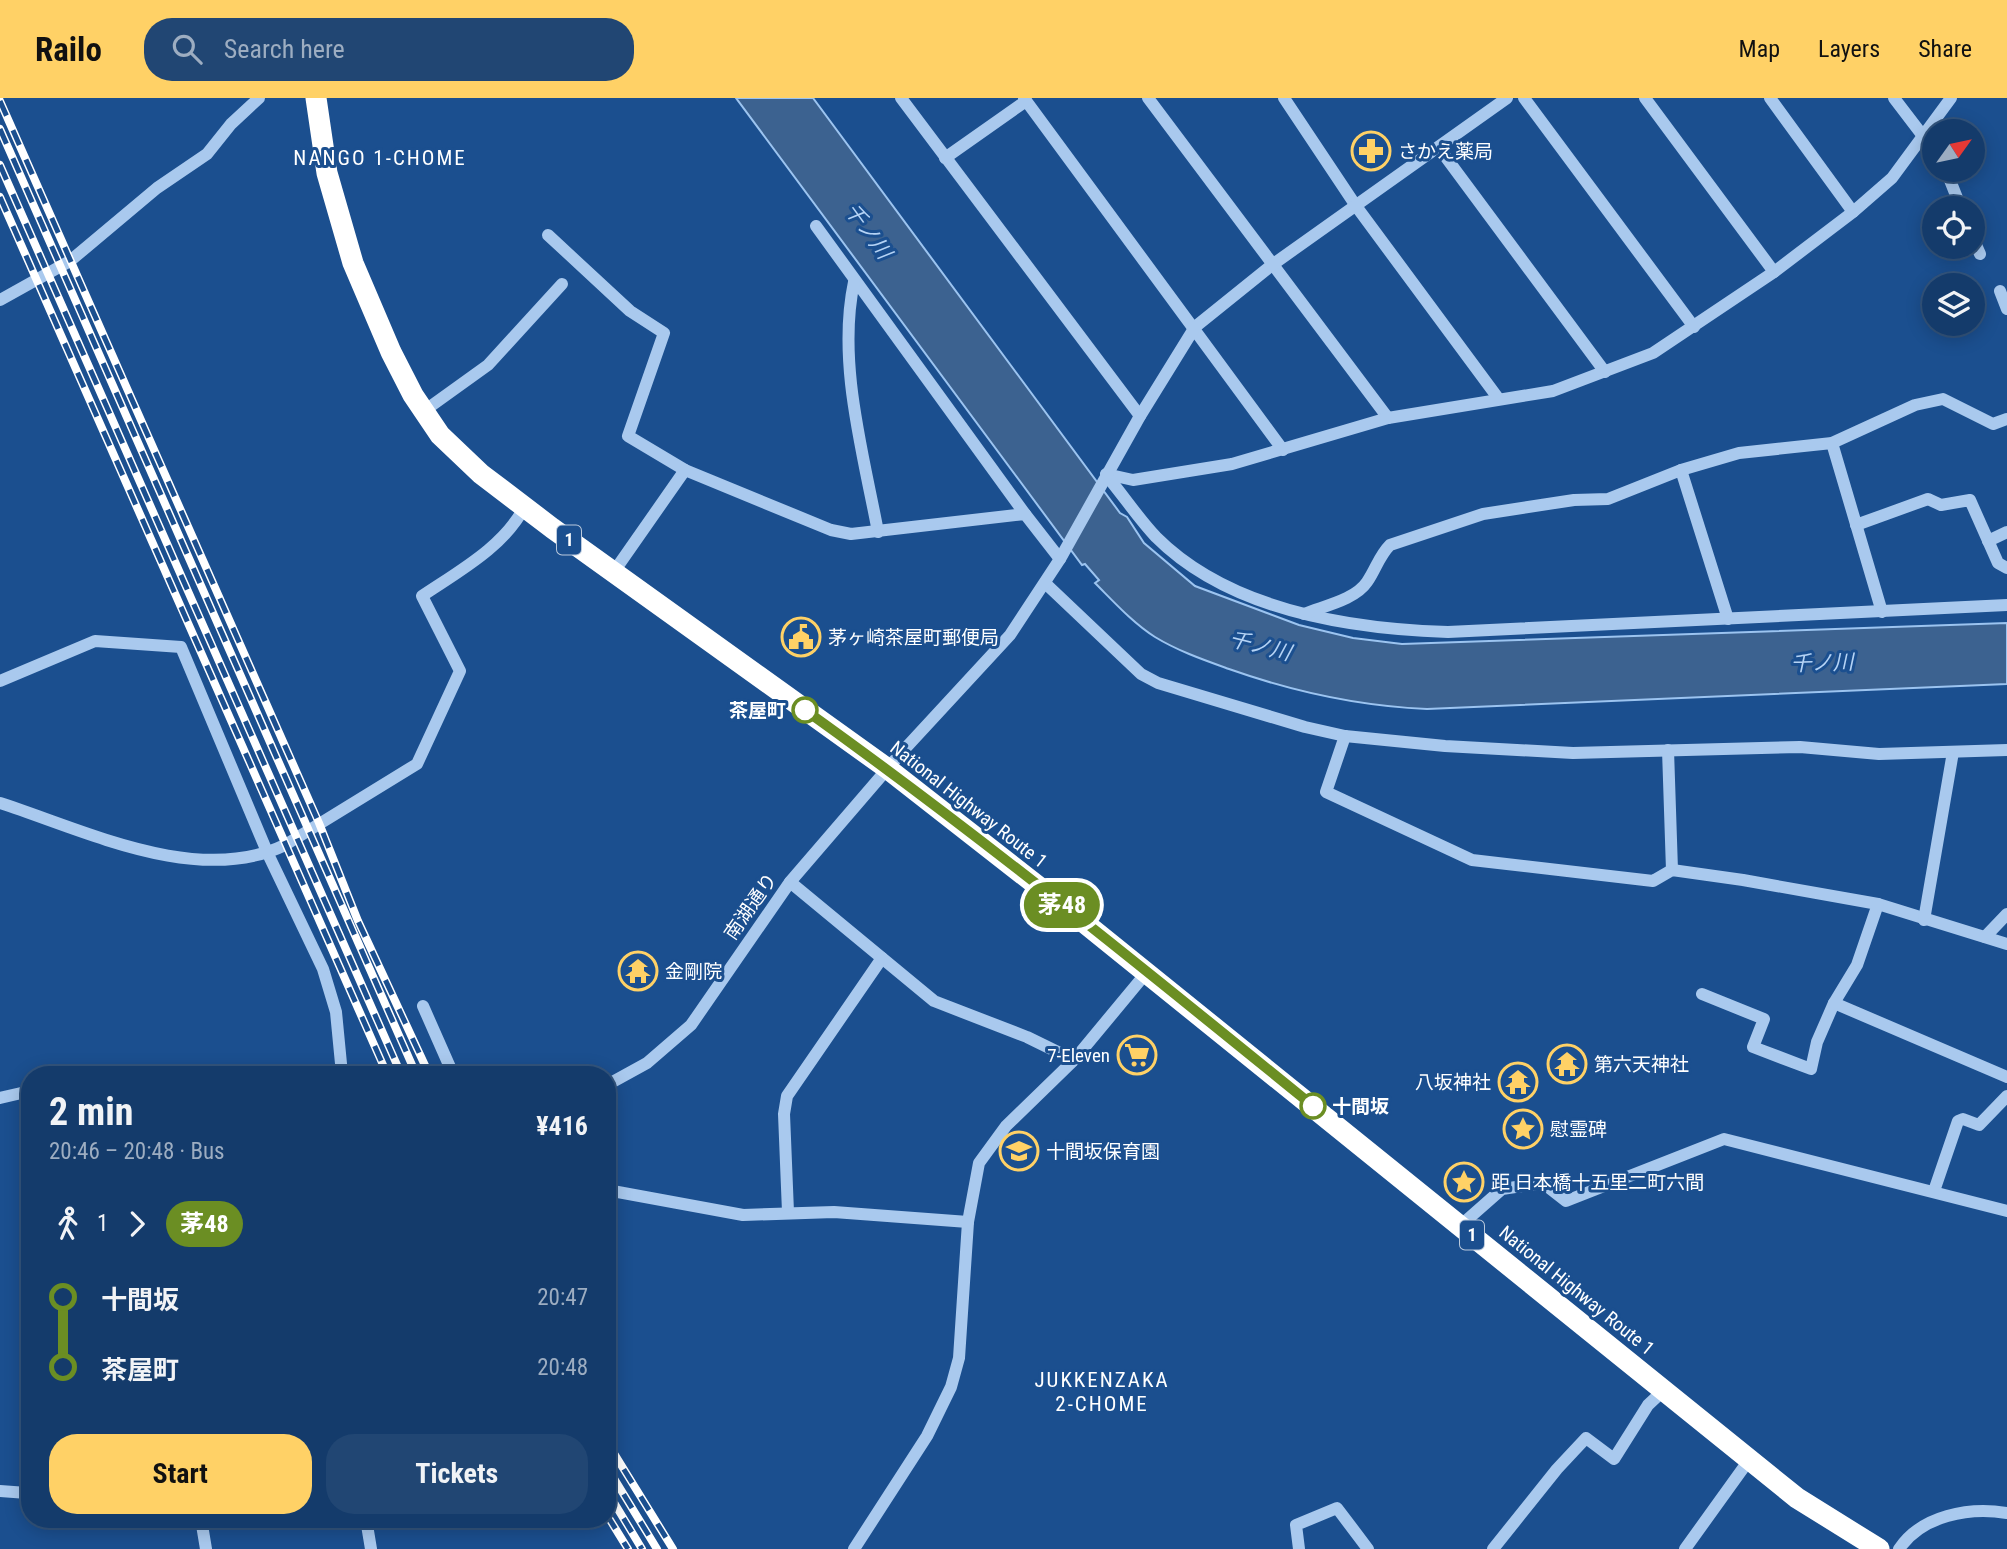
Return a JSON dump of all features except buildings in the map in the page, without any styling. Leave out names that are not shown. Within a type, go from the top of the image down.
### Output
[{"type":"highway","name":"National Highway Route 1","points":[[316,98],[327,173],[345,239],[391,352],[440,435],[481,474],[613,573],[888,769],[1147,972],[1797,1498],[1879,1549]]},
{"type":"street","points":[[0,300],[70,261],[157,188],[207,154],[230,124],[259,98]]},
{"type":"street","points":[[901,98],[1140,416]]},
{"type":"street","points":[[1148,98],[1388,418]]},
{"type":"street","points":[[1284,98],[1356,206],[1498,398]]},
{"type":"street","points":[[1483,98],[1488,111]]},
{"type":"street","name":"南湖通り","points":[[616,1080],[647,1063],[691,1025],[790,882],[1010,635],[1060,559],[1106,474],[1195,327],[1272,265],[1507,98]]},
{"type":"street","points":[[1524,98],[1694,327]]},
{"type":"street","points":[[1645,98],[1774,272]]},
{"type":"street","points":[[1770,98],[1853,212]]},
{"type":"street","points":[[1894,98],[1922,133]]},
{"type":"street","points":[[1940,119],[1951,98]]},
{"type":"street","points":[[945,158],[1025,99],[1283,450]]},
{"type":"street","points":[[1106,474],[1133,480],[1232,464],[1388,418],[1553,391],[1653,353],[1774,272],[1853,212],[1892,178],[1922,146]]},
{"type":"street","points":[[1439,148],[1605,372]]},
{"type":"street","points":[[816,226],[854,282],[1060,559]]},
{"type":"street","points":[[548,235],[630,311],[664,333],[628,436],[685,470],[831,530],[851,534],[1025,514]]},
{"type":"street","points":[[854,282],[848,311],[855,406],[878,532]]},
{"type":"street","points":[[424,411],[488,365],[562,284]]},
{"type":"street","points":[[2000,291],[2007,308]]},
{"type":"street","points":[[1304,614],[1356,593],[1367,583],[1382,553],[1390,545],[1483,514],[1574,500],[1608,499],[1681,470],[1762,448],[1832,443],[1915,405],[1943,400],[1993,424],[2007,419]]},
{"type":"street","points":[[1832,443],[1882,612]]},
{"type":"street","points":[[613,573],[685,470]]},
{"type":"street","points":[[1681,470],[1728,619]]},
{"type":"street","points":[[1106,474],[1157,538],[1206,575],[1261,600],[1325,621],[1389,630],[1448,632],[2007,605]]},
{"type":"street","points":[[1857,526],[1928,499],[1941,505],[1970,500],[1998,563],[2007,569]]},
{"type":"street","points":[[0,803],[68,829],[165,856],[226,858],[268,854],[417,764],[460,671],[422,596],[485,553],[517,522],[524,506]]},
{"type":"street","points":[[1988,541],[2007,532]]},
{"type":"street","points":[[1045,583],[1141,674],[1157,683],[1305,727],[1345,736],[1445,746],[1573,753],[1800,747],[1879,754],[2007,750]]},
{"type":"street","points":[[0,681],[95,641],[181,647],[268,854],[323,969],[336,1012],[341,1066]]},
{"type":"street","points":[[1345,736],[1326,792],[1472,860],[1653,881],[1672,870],[1878,904],[2007,944]]},
{"type":"street","points":[[1668,751],[1672,870]]},
{"type":"street","points":[[1924,920],[1953,752]]},
{"type":"street","points":[[790,882],[934,1001],[1027,1037],[1074,1060]]},
{"type":"street","points":[[1702,994],[1764,1019],[1753,1047],[1811,1069],[1817,1042],[1834,1003],[1857,965],[1878,904]]},
{"type":"street","points":[[1985,937],[2007,914]]},
{"type":"street","points":[[788,1212],[784,1114],[788,1096],[882,958]]},
{"type":"street","points":[[854,1549],[927,1436],[951,1387],[959,1358],[968,1222],[979,1163],[988,1147],[1074,1060],[1147,972]]},
{"type":"street","points":[[1834,1003],[2007,1077]]},
{"type":"street","points":[[423,1006],[449,1066]]},
{"type":"street","points":[[0,1098],[21,1093]]},
{"type":"street","points":[[1934,1191],[1958,1122],[1963,1119],[1979,1125],[2007,1096]]},
{"type":"street","points":[[1460,1226],[1502,1189],[1543,1183],[1566,1201],[1724,1139],[2007,1211]]},
{"type":"street","points":[[616,1192],[743,1215],[788,1212],[901,1215],[968,1222]]},
{"type":"street","points":[[1493,1549],[1557,1469],[1586,1438],[1614,1459],[1648,1405],[1664,1390]]},
{"type":"street","points":[[1685,1549],[1749,1460]]},
{"type":"street","points":[[0,1490],[21,1492]]},
{"type":"street","points":[[1299,1549],[1296,1525],[1337,1508],[1367,1549]]},
{"type":"street","points":[[1899,1549],[1913,1534],[1939,1518],[1969,1510],[2007,1513]]},
{"type":"street","points":[[202,1528],[205,1549]]},
{"type":"street","points":[[368,1528],[371,1549]]},
{"type":"water","name":"千ノ川","points":[[736,98],[813,98],[1120,513],[1127,517],[1144,543],[1195,586],[1299,625],[1353,638],[1402,644],[2007,623],[2007,684],[1427,709],[1376,705],[1302,691],[1253,677],[1182,651],[1139,625],[1095,583],[1099,580],[1085,564],[1082,565]]},
{"type":"railway","points":[[0,101],[319,823],[358,921],[425,1066]]},
{"type":"railway","points":[[0,129],[412,1066]]},
{"type":"railway","points":[[0,165],[397,1066]]},
{"type":"railway","points":[[0,197],[383,1066]]},
{"type":"railway","points":[[616,1457],[673,1549]]},
{"type":"railway","points":[[616,1482],[657,1549]]},
{"type":"railway","points":[[616,1506],[642,1549]]},
{"type":"railway","points":[[615,1528],[628,1549]]},
{"type":"bus line","name":"茅48","points":[[805,710],[888,769],[1313,1106]]},
{"type":"place","name":"さかえ薬局","points":[[1371,151]]},
{"type":"place","name":"茅ヶ崎茶屋町郵便局","points":[[801,637]]},
{"type":"place","name":"茶屋町","points":[[805,710]]},
{"type":"place","name":"金剛院","points":[[638,971]]},
{"type":"place","name":"7-Eleven","points":[[1137,1055]]},
{"type":"place","name":"第六天神社","points":[[1567,1064]]},
{"type":"place","name":"八坂神社","points":[[1518,1082]]},
{"type":"place","name":"十間坂","points":[[1313,1106]]},
{"type":"place","name":"慰霊碑","points":[[1523,1129]]},
{"type":"place","name":"十間坂保育園","points":[[1019,1151]]},
{"type":"place","name":"距 日本橋十五里二町六間","points":[[1464,1182]]},
{"type":"district","name":"NANGO 1-CHOME","points":[[380,158]]},
{"type":"district","name":"JUKKENZAKA 2-CHOME","points":[[1102,1392]]}]
